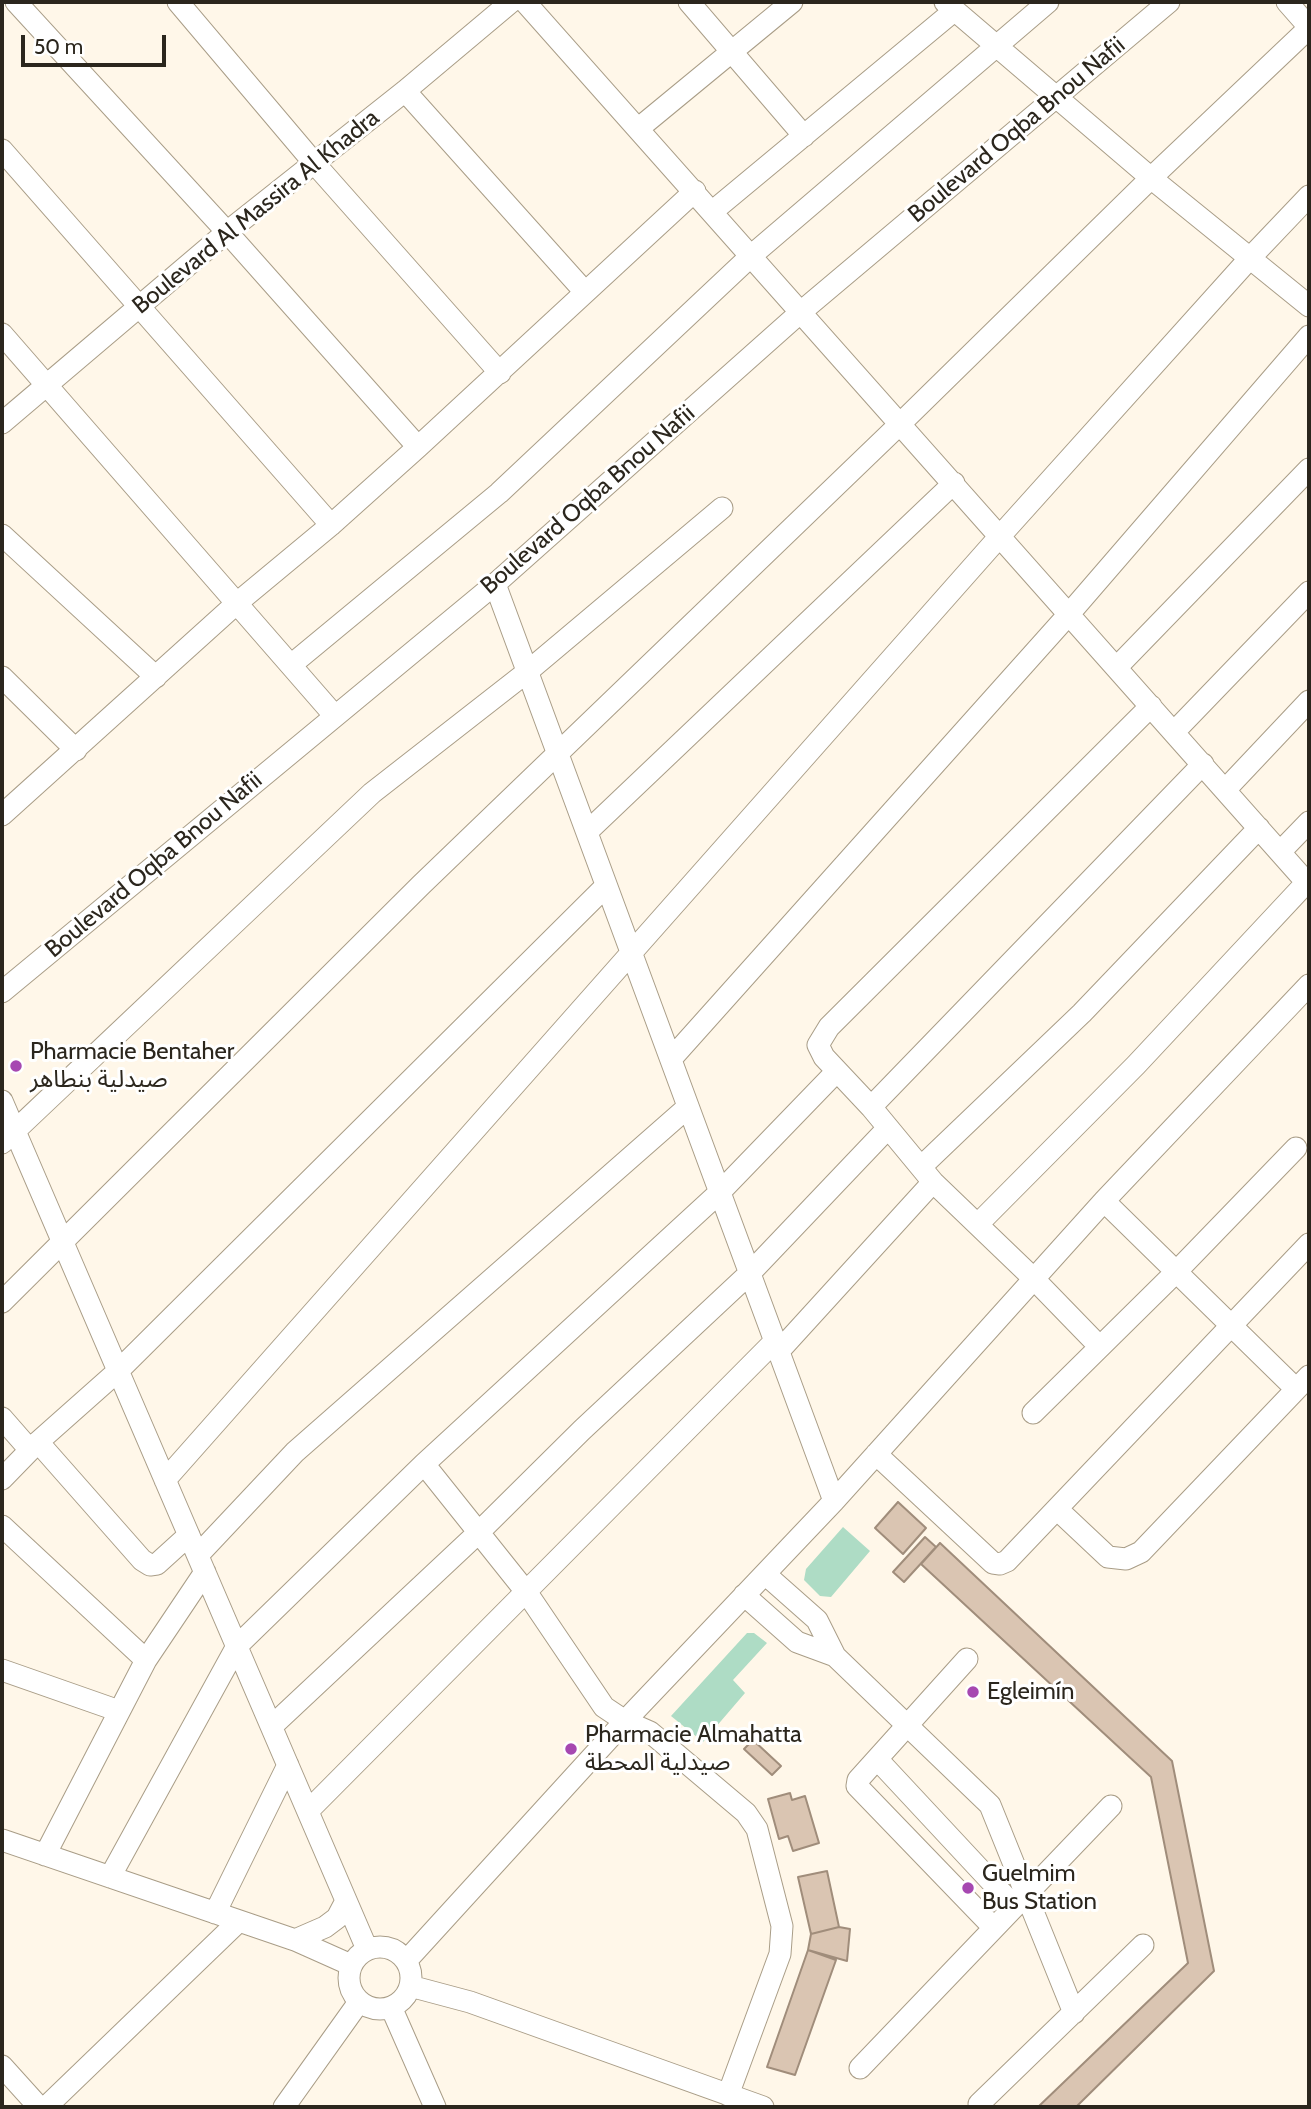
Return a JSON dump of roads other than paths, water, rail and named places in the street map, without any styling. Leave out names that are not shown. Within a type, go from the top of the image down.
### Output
[{"type":"street","points":[[16,2],[227,232],[418,447]]},
{"type":"street","name":"Boulevard Al Massira Al Khadra","points":[[2,423],[227,232],[315,164],[511,2]]},
{"type":"street","points":[[525,2],[1308,883],[1136,1065],[978,1224]]},
{"type":"street","points":[[690,2],[804,136]]},
{"type":"street","points":[[639,128],[792,2]]},
{"type":"street","points":[[291,665],[499,493],[752,255],[1048,2]]},
{"type":"street","name":"Boulevard Oqba Bnou Nafii","points":[[2,992],[495,584],[802,311],[1169,2]]},
{"type":"street","points":[[2,1302],[343,962],[1309,28],[1287,2]]},
{"type":"street","points":[[182,3],[315,164],[500,373]]},
{"type":"street","points":[[713,211],[804,136],[950,6],[1151,178],[1309,306]]},
{"type":"street","points":[[405,91],[586,292]]},
{"type":"street","points":[[2,149],[331,524]]},
{"type":"street","points":[[2,815],[237,603],[418,447],[695,191]]},
{"type":"street","points":[[165,1480],[1000,536],[1250,258],[1309,197]]},
{"type":"street","points":[[2,334],[334,715]]},
{"type":"street","points":[[671,1059],[1069,614],[1309,336]]},
{"type":"street","points":[[1117,667],[1309,469]]},
{"type":"street","points":[[587,832],[954,483]]},
{"type":"street","points":[[8,1137],[372,793],[527,672],[722,508]]},
{"type":"street","points":[[2,535],[156,677]]},
{"type":"street","points":[[495,584],[834,1501]]},
{"type":"street","points":[[1174,732],[1309,592]]},
{"type":"street","points":[[2,677],[76,750]]},
{"type":"street","points":[[1225,790],[1309,701]]},
{"type":"street","points":[[1100,1347],[928,1174],[824,1057],[818,1045],[829,1027],[1151,706]]},
{"type":"street","points":[[871,1107],[1203,764]]},
{"type":"street","points":[[1280,852],[1309,822]]},
{"type":"street","points":[[308,1811],[777,1346],[928,1174],[1259,828]]},
{"type":"street","points":[[2,1479],[34,1446],[118,1371],[607,886]]},
{"type":"street","points":[[407,1960],[625,1721],[834,1501],[1104,1200],[1309,986]]},
{"type":"street","points":[[110,1877],[237,1646],[424,1464],[720,1192],[837,1071]]},
{"type":"street","points":[[2,1101],[8,1137],[63,1243],[367,1948]]},
{"type":"street","points":[[45,1855],[146,1660],[201,1563],[295,1452],[688,1107]]},
{"type":"street","points":[[272,1726],[750,1273],[888,1128]]},
{"type":"street","points":[[1033,1413],[1177,1272],[1296,1148]]},
{"type":"street","points":[[1058,1510],[1108,1557],[1126,1559],[1142,1552],[1303,1383],[1232,1326],[1104,1200]]},
{"type":"street","points":[[876,1454],[993,1563],[1007,1561],[1309,1244]]},
{"type":"street","points":[[2,1418],[34,1446],[142,1560],[150,1565],[158,1564],[189,1535]]},
{"type":"street","points":[[424,1464],[527,1593],[604,1707],[625,1721],[650,1732],[746,1813],[757,1829],[782,1926],[780,1954],[728,2095]]},
{"type":"street","points":[[2,1526],[146,1660]]},
{"type":"street","points":[[765,1574],[817,1620],[835,1656],[990,1805],[1021,1899],[1074,2012]]},
{"type":"street","points":[[744,1595],[797,1642],[835,1656]]},
{"type":"street","points":[[967,1659],[858,1780],[858,1788],[994,1928]]},
{"type":"street","points":[[2,1670],[119,1711]]},
{"type":"street","points":[[877,1759],[1021,1899]]},
{"type":"street","points":[[215,1913],[288,1765]]},
{"type":"street","points":[[860,2068],[1111,1806]]},
{"type":"street","points":[[2,1840],[295,1940],[351,1965]]},
{"type":"street","points":[[295,1940],[325,1927],[337,1918],[346,1901]]},
{"type":"street","points":[[46,2107],[239,1921]]},
{"type":"street","points":[[979,2104],[1143,1945]]},
{"type":"street","points":[[389,1947],[407,1960],[411,1986],[406,1996],[391,2007],[374,2009],[359,2002],[352,1994],[349,1984],[351,1965],[358,1954],[367,1948],[389,1947]]},
{"type":"street","points":[[411,1986],[451,1995],[764,2107]]},
{"type":"street","points":[[284,2107],[359,2002]]},
{"type":"street","points":[[391,2007],[435,2107]]},
{"type":"street","points":[[2,2066],[39,2107]]},
{"type":"place","name":"Pharmacie Bentaher صيدلية بنطاهر","points":[[16,1066]]},
{"type":"place","name":"Egleimín","points":[[973,1692]]},
{"type":"place","name":"Pharmacie Almahatta صيدلية المحطة","points":[[571,1749]]},
{"type":"place","name":"Guelmim Bus Station","points":[[968,1888]]}]
